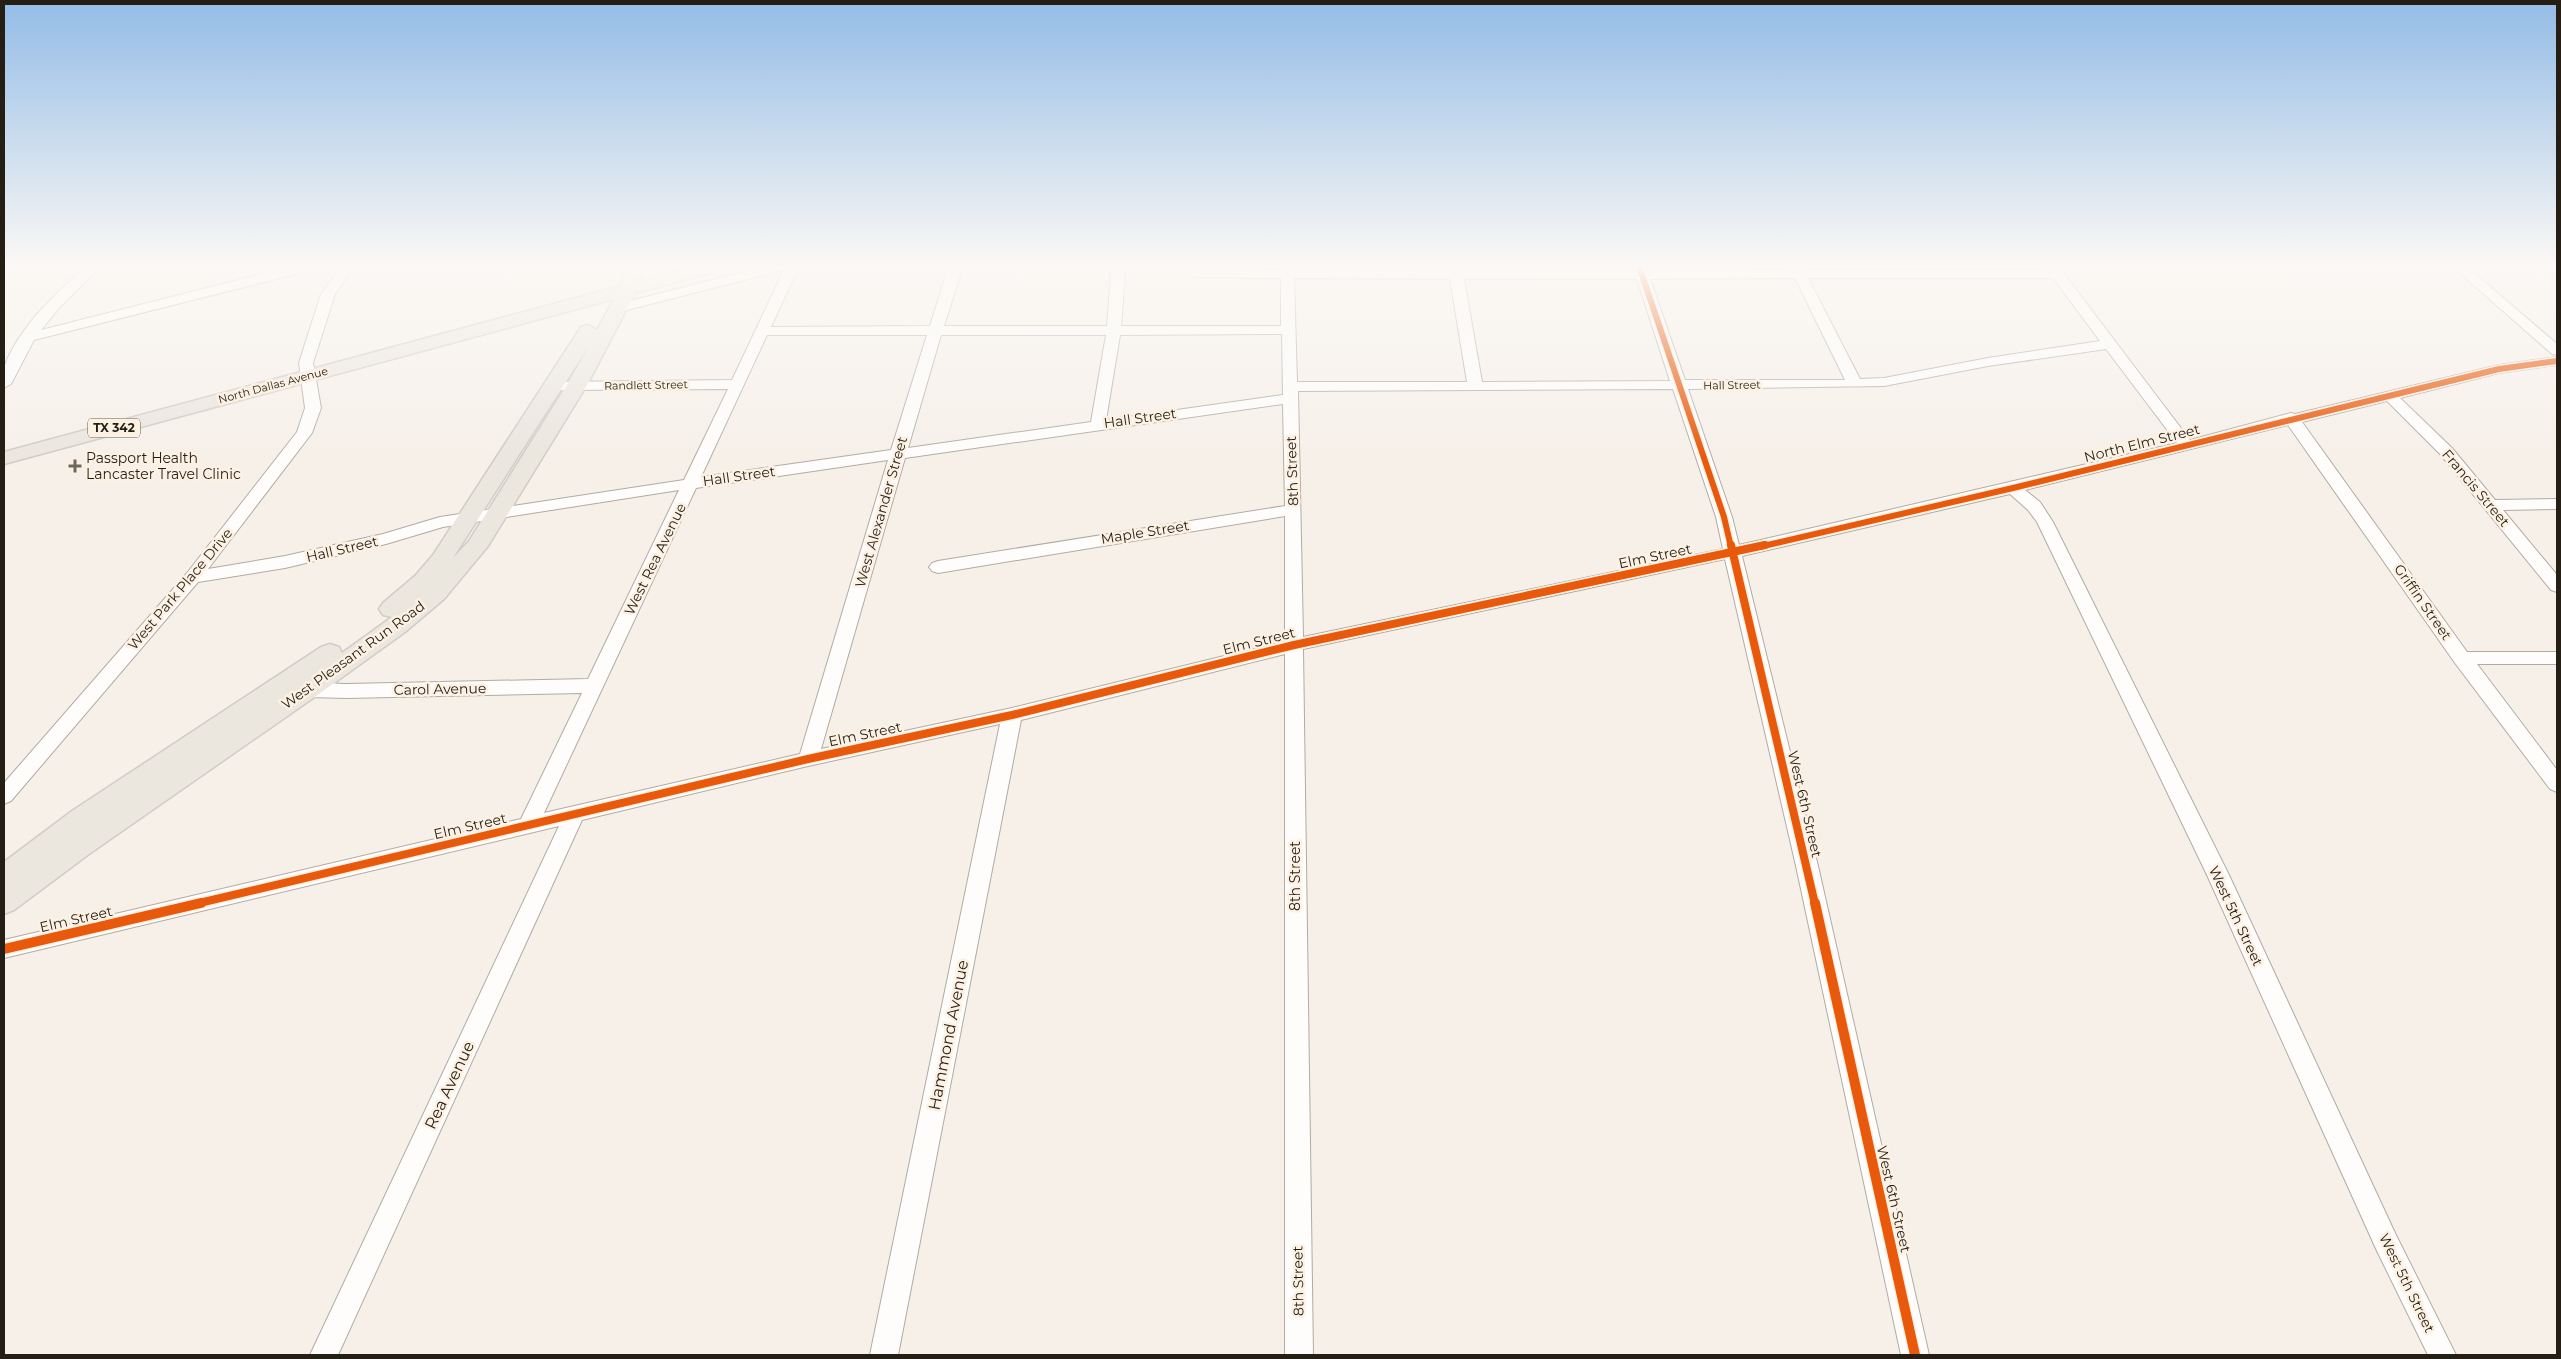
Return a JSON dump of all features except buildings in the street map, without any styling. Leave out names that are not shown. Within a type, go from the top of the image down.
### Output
[{"type":"main road","name":"North Dallas Avenue","points":[[4,444],[150,411],[450,329]]},
{"type":"main road","name":"North Dallas Avenue","points":[[433,334],[457,329]]},
{"type":"main road","name":"West Pleasant Run Road","points":[[4,902],[298,686],[401,602],[442,560],[588,329]]},
{"type":"main road","name":"West Pleasant Run Road","points":[[4,877],[82,818],[396,626],[436,593],[477,546],[500,512],[577,385],[602,329]]},
{"type":"main road","name":"North Dallas Avenue","points":[[4,458],[150,411]]},
{"type":"street","points":[[4,384],[9,371],[35,329]]},
{"type":"street","points":[[29,337],[59,329]]},
{"type":"street","points":[[307,369],[318,329]]},
{"type":"street","points":[[1466,329],[1475,386]]},
{"type":"street","name":"West 6th Street","points":[[1661,329],[1724,517],[1733,553],[1807,866],[1916,1355]]},
{"type":"street","points":[[1827,329],[1855,384]]},
{"type":"street","points":[[2099,329],[2186,445]]},
{"type":"street","points":[[2532,329],[2557,351]]},
{"type":"street","name":"West Alexander Street","points":[[808,759],[867,562],[896,454],[935,330]]},
{"type":"street","points":[[1098,424],[1114,330]]},
{"type":"street","points":[[764,331],[1288,330]]},
{"type":"street","name":"8th Street","points":[[1288,330],[1293,510],[1299,1355]]},
{"type":"street","name":"West Rea Avenue","points":[[529,824],[764,331]]},
{"type":"street","name":"Hall Street","points":[[193,576],[295,560],[471,516],[692,482],[1098,424],[1290,392],[1475,386],[1855,384],[1884,382],[1988,362],[2110,344]]},
{"type":"street","name":"North Elm Street","points":[[1733,553],[2013,488],[2291,418],[2499,369],[2557,361]]},
{"type":"street","name":"West Park Place Drive","points":[[5,792],[193,576],[304,433],[313,408],[307,369]]},
{"type":"street","name":"Randlett Street","points":[[554,386],[739,384]]},
{"type":"street","name":"Francis Street","points":[[2388,395],[2446,451],[2557,586]]},
{"type":"street","name":"Griffin Street","points":[[2291,418],[2462,658],[2557,784]]},
{"type":"street","name":"West 5th Street","points":[[2013,488],[2034,506],[2045,522],[2218,875],[2386,1242],[2442,1355]]},
{"type":"street","points":[[2490,505],[2557,504]]},
{"type":"street","name":"Maple Street","points":[[938,567],[1293,510]]},
{"type":"street","name":"Elm Street","points":[[4,949],[808,759],[1012,715],[1294,645],[1733,553]]},
{"type":"street","points":[[2462,658],[2557,658]]},
{"type":"street","name":"Carol Avenue","points":[[298,686],[594,686]]},
{"type":"street","name":"Hammond Avenue","points":[[884,1355],[1012,715]]},
{"type":"street","name":"Rea Avenue","points":[[324,1355],[574,815]]},
{"type":"cycle path","points":[[1660,329],[1724,517],[1807,866],[1915,1355]]},
{"type":"cycle path","points":[[4,949],[808,759],[1012,715],[1294,645],[1791,540],[2013,488],[2499,369],[2557,361]]},
{"type":"place","name":"Passport Health Lancaster Travel Clinic","points":[[75,466]]}]
